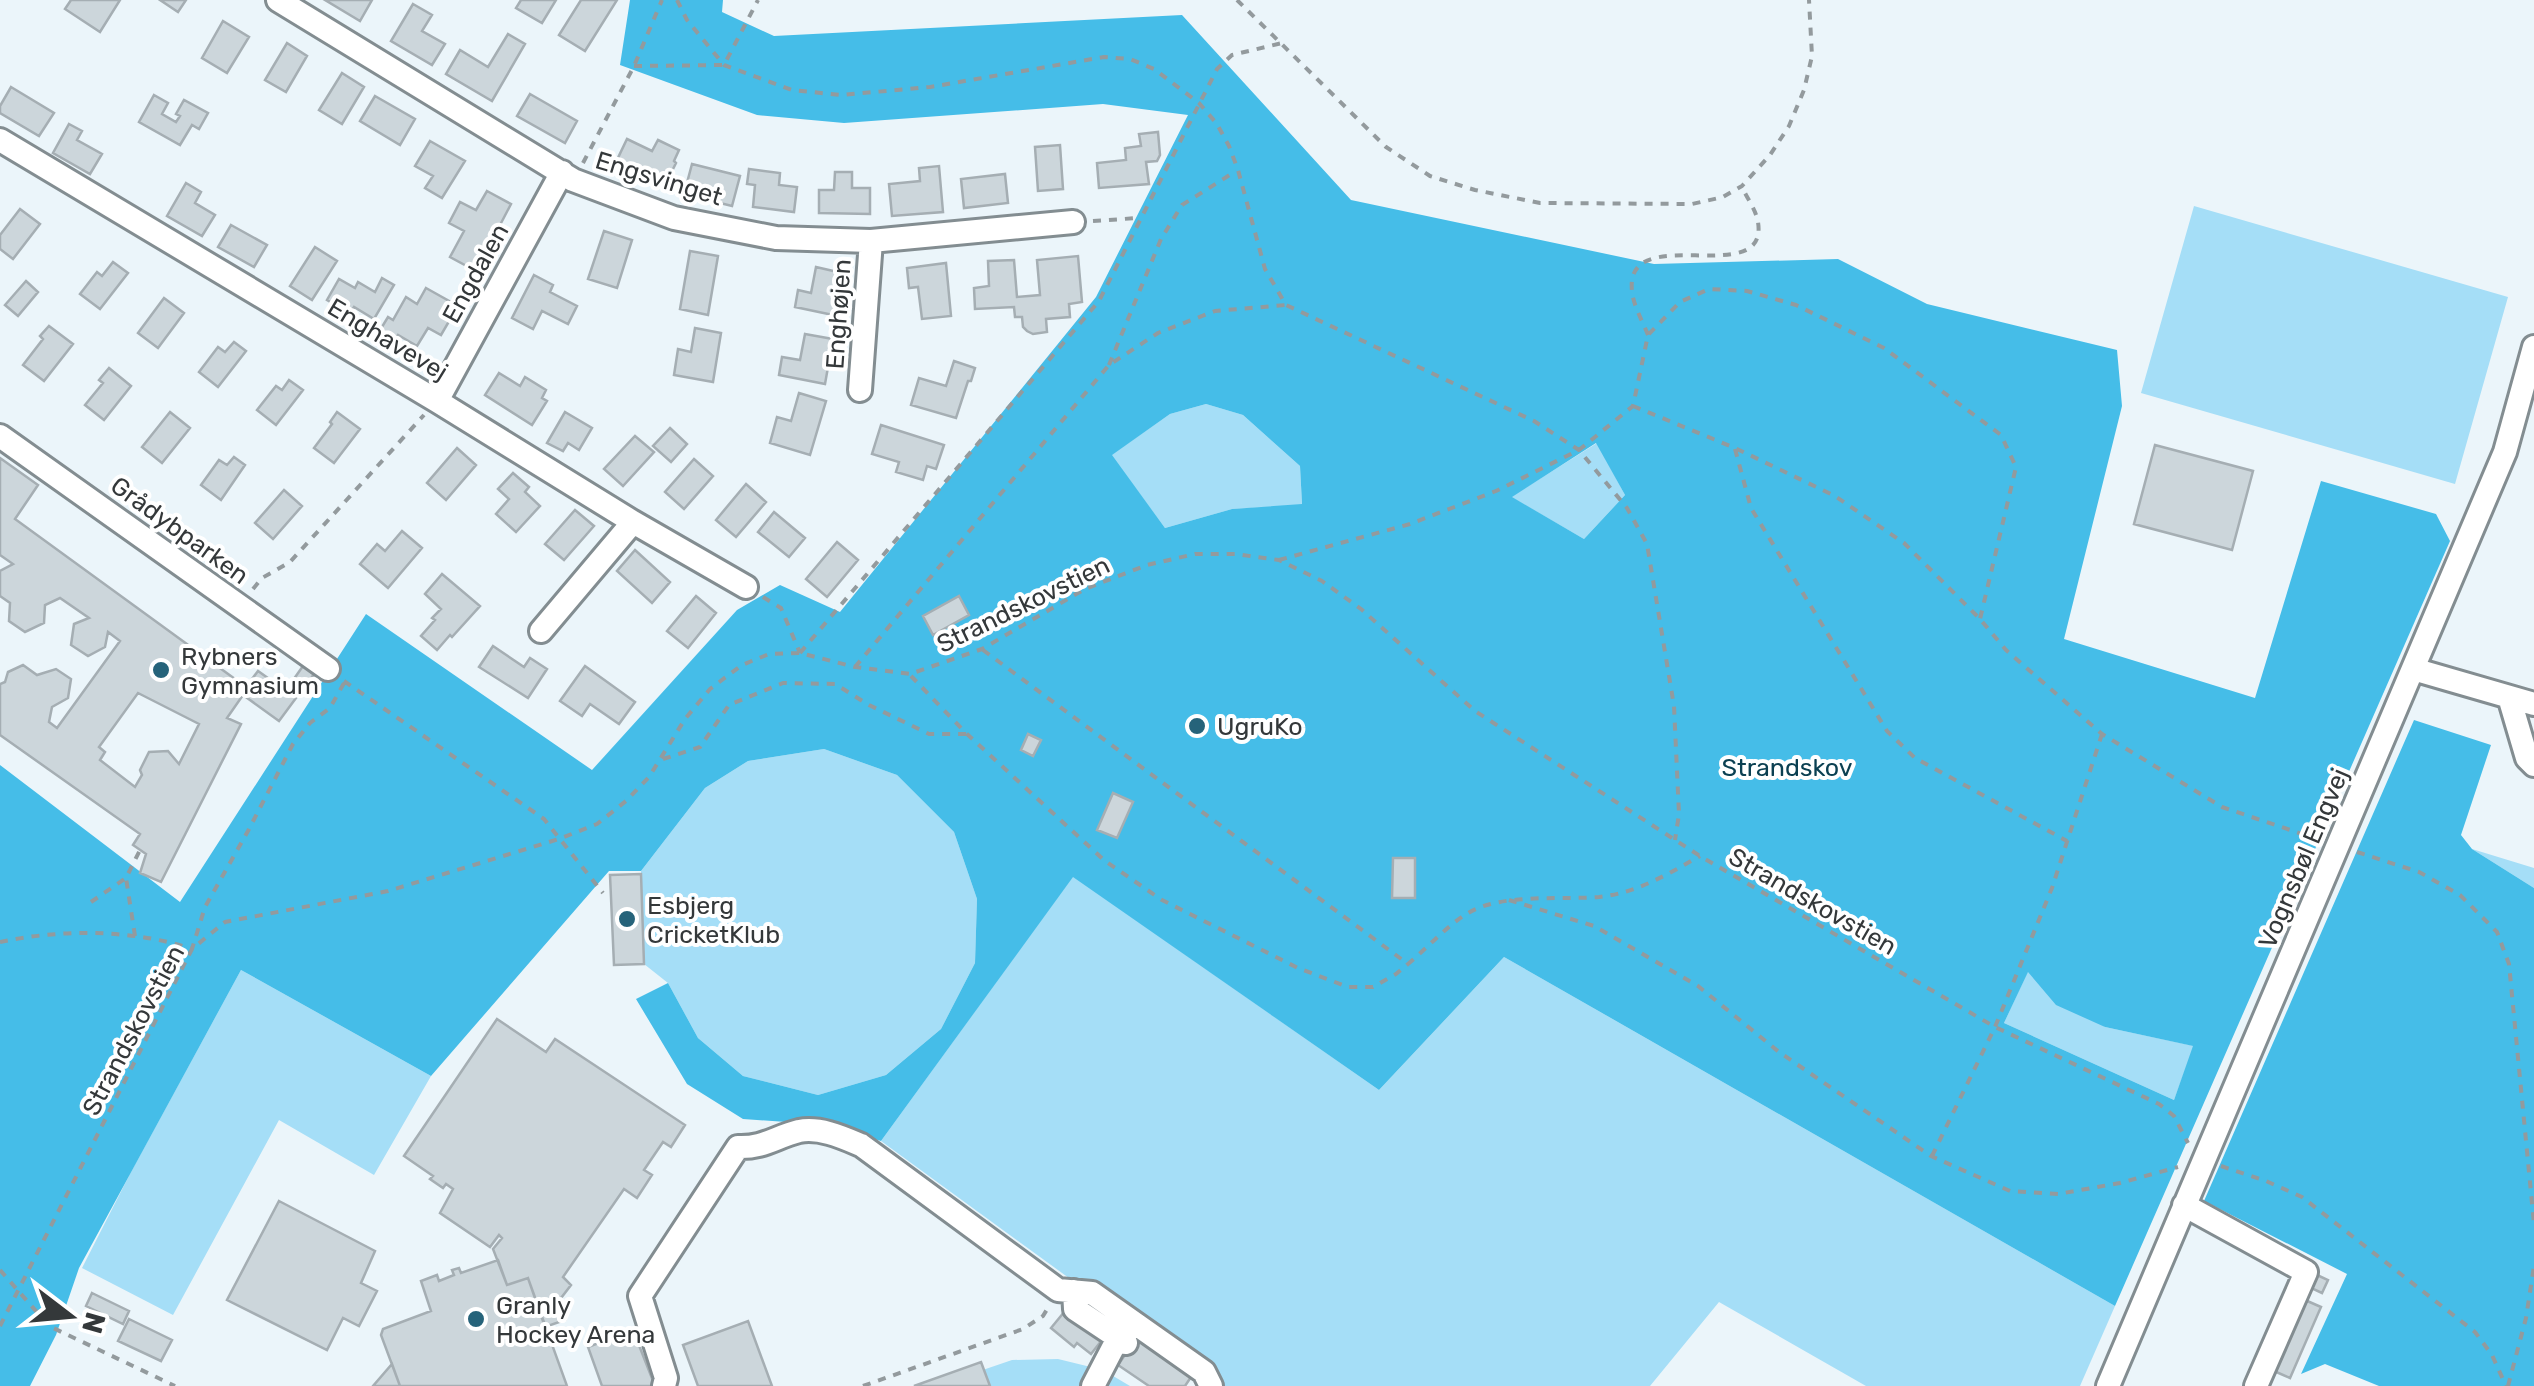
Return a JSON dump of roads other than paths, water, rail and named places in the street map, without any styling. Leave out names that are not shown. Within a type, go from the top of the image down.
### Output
[{"type":"street","name":"Engsvinget","points":[[278,0],[568,176],[674,218],[776,238],[871,242],[1073,222]]},
{"type":"street","name":"Enghavevej","points":[[0,140],[746,587]]},
{"type":"street","name":"Engdalen","points":[[437,401],[568,176]]},
{"type":"street","name":"Enghøjen","points":[[860,390],[871,242]]},
{"type":"street","name":"Vognsbøl Engvej","points":[[2108,1386],[2505,452],[2534,348]]},
{"type":"street","name":"Grådybparken","points":[[0,436],[337,675]]},
{"type":"street","points":[[541,632],[633,522]]},
{"type":"street","points":[[2413,669],[2526,695],[2528,758],[2534,765]]},
{"type":"street","points":[[664,1386],[666,1378],[640,1296],[738,1146],[754,1148],[802,1130],[832,1133],[861,1145],[1066,1290],[1092,1293],[1204,1372],[1211,1386]]},
{"type":"street","points":[[2184,1205],[2306,1272],[2256,1386]]},
{"type":"street","points":[[1066,1290],[1075,1309],[1122,1340],[1092,1386]]},
{"type":"place","name":"Rybners Gymnasium","points":[[161,670]]},
{"type":"place","name":"UgruKo","points":[[1197,726]]},
{"type":"place","name":"Esbjerg CricketKlub","points":[[627,919]]},
{"type":"place","name":"Granly Hockey Arena","points":[[476,1319]]},
{"type":"park label","name":"Strandskov","points":[[1787,767]]}]
